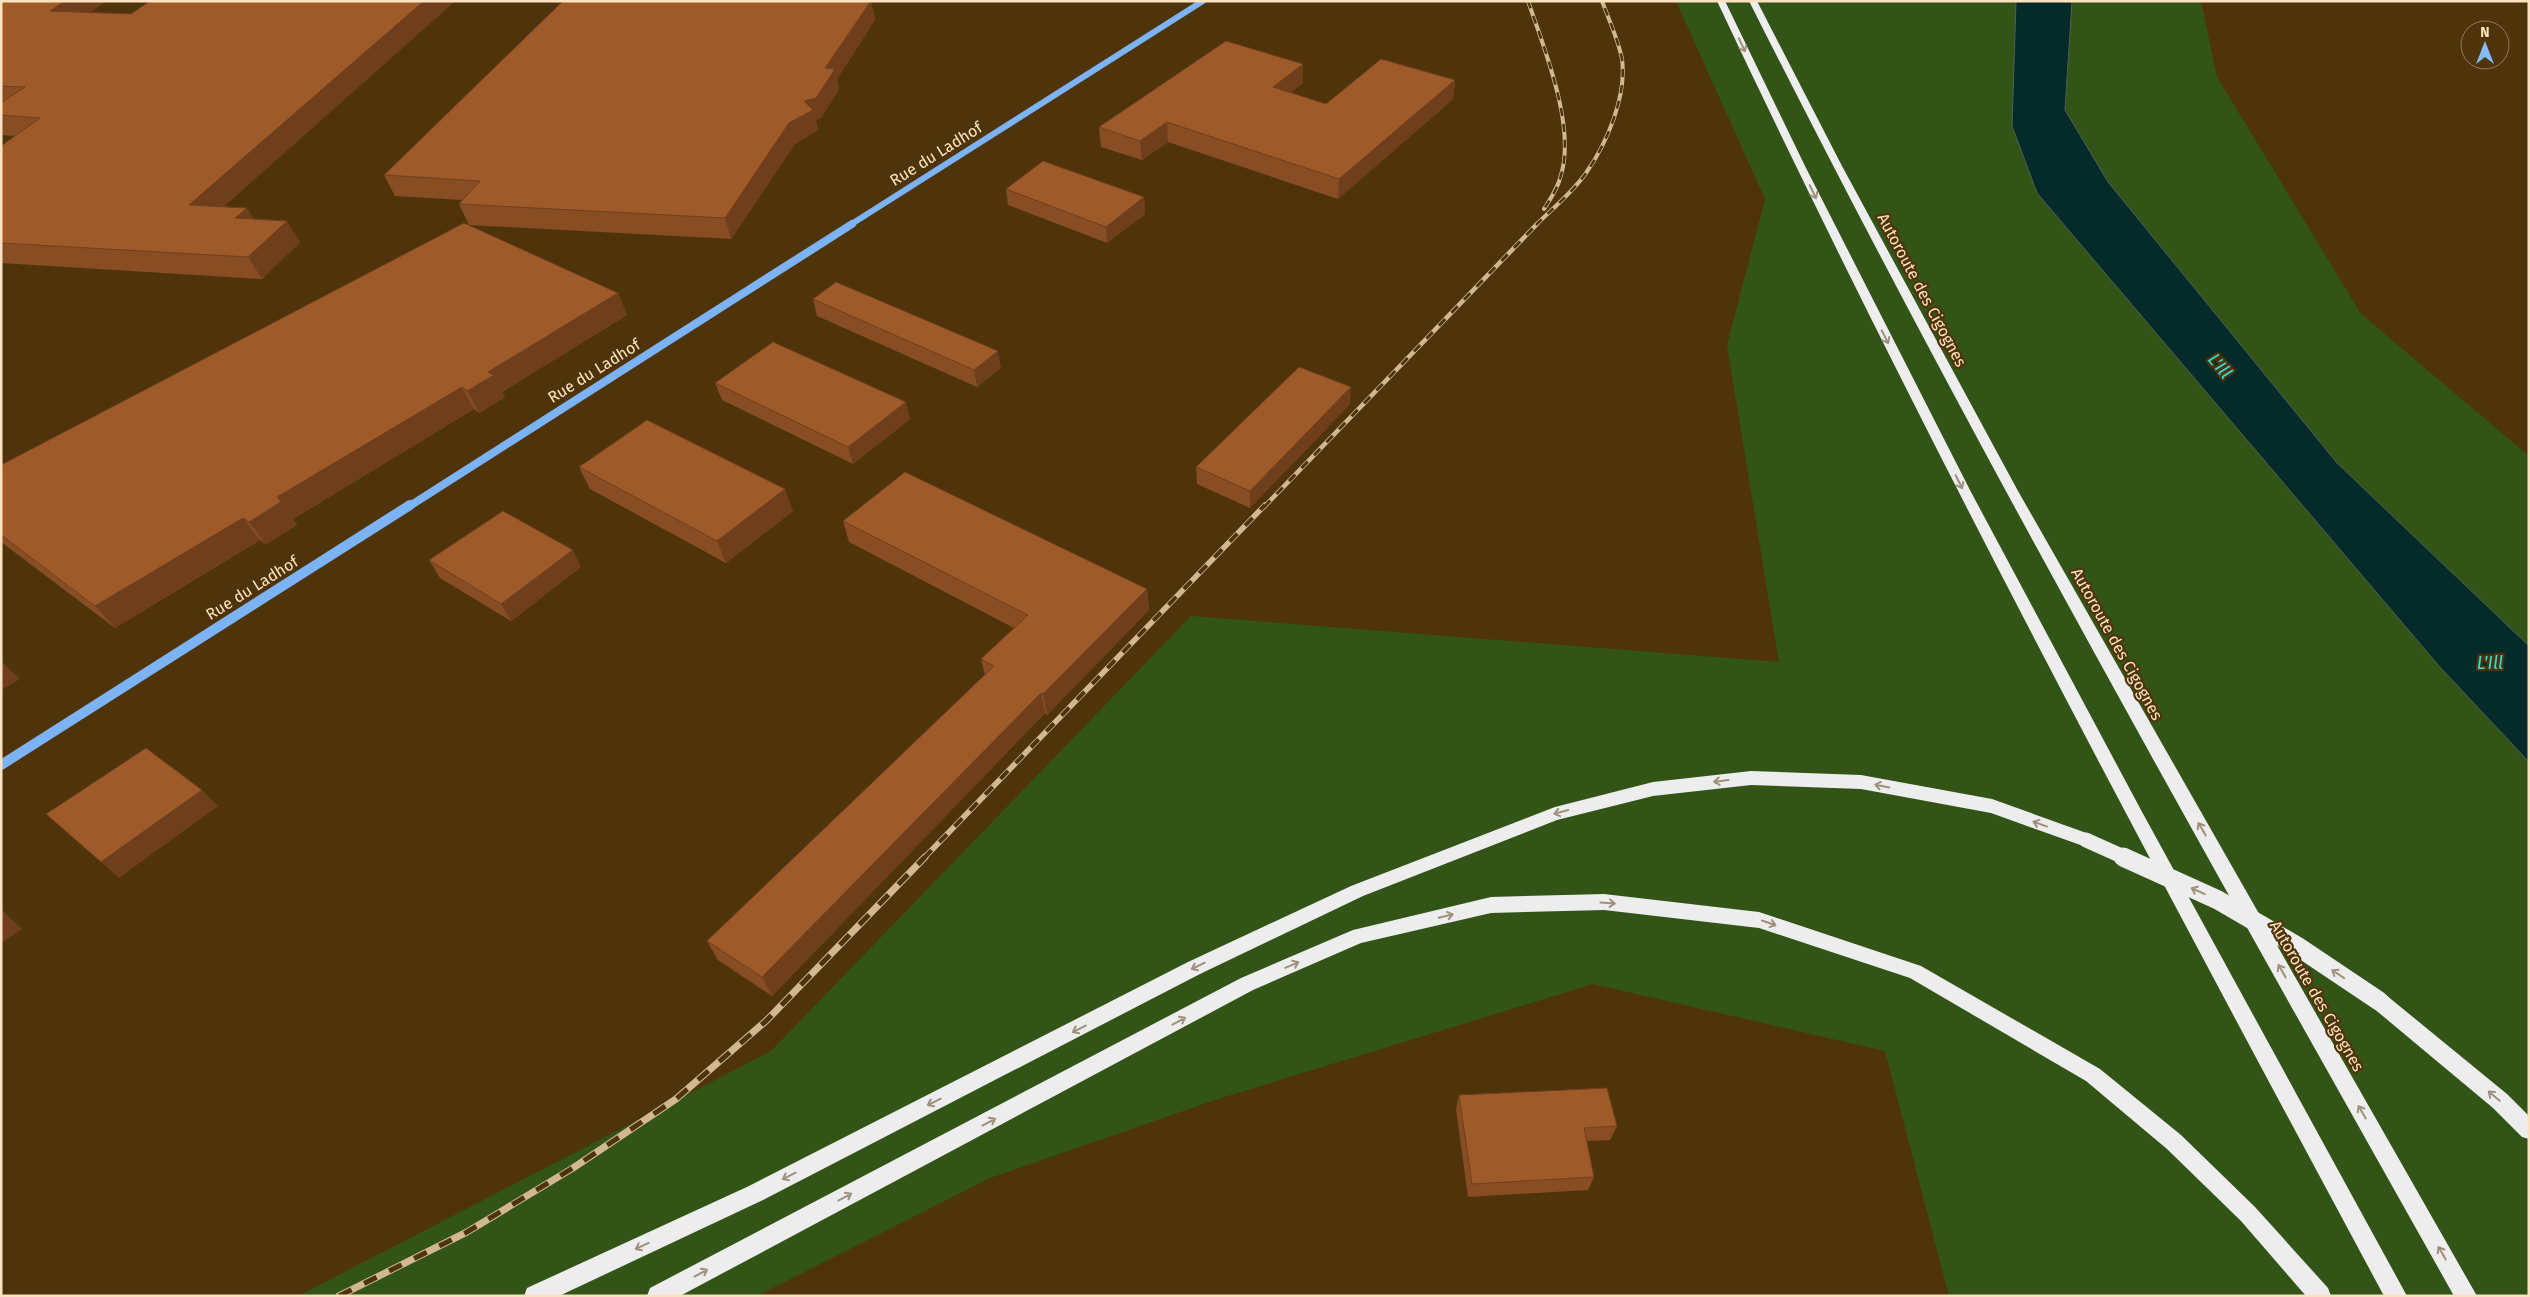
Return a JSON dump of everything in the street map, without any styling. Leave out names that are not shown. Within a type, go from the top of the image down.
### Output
[{"type":"highway","points":[[1721,1],[1822,212],[2012,586],[2396,1296]]},
{"type":"highway","name":"Autoroute des Cigognes","points":[[1752,1],[1866,222],[2019,505],[2466,1296]]},
{"type":"highway","points":[[535,1296],[756,1192],[1122,1007],[1194,968],[1357,891],[1555,814],[1653,790],[1751,778],[1861,782],[1992,806],[2086,840],[2218,900],[2297,946],[2379,1001],[2500,1101],[2529,1130]]},
{"type":"highway","points":[[658,1296],[1248,984],[1359,936],[1491,905],[1604,902],[1759,920],[1915,972],[2093,1075],[2174,1142],[2235,1200],[2320,1296]]},
{"type":"main road","name":"Rue du Ladhof","points":[[1,765],[1203,1]]},
{"type":"green space","points":[[1676,1],[2016,1],[2012,126],[2439,666],[2529,762],[2529,1296],[1949,1296],[1885,1051],[1593,984],[1215,1100],[990,1178],[757,1296],[298,1296],[771,1051],[1191,616],[1779,662],[1727,345],[1765,199]]},
{"type":"green space","points":[[2072,1],[2201,1],[2217,77],[2361,314],[2529,456],[2529,646],[2337,463],[2108,182],[2065,110]]},
{"type":"water","name":"L'Ill","points":[[2016,1],[2072,1],[2065,110],[2108,182],[2337,463],[2529,646],[2529,762],[2439,666],[2037,193],[2012,126]]},
{"type":"building","points":[[1,1],[65,1],[50,11],[131,14],[150,1],[424,1],[189,205],[247,208],[235,218],[287,221],[248,257],[1,243],[1,146],[40,118],[1,115],[1,103],[25,87],[1,86]]},
{"type":"building","points":[[563,1],[871,1],[825,68],[835,69],[816,98],[804,101],[813,110],[789,123],[725,218],[459,204],[480,181],[384,175]]},
{"type":"building","points":[[1226,41],[1303,64],[1273,87],[1326,104],[1381,59],[1455,80],[1339,179],[1167,122],[1140,141],[1099,127]]},
{"type":"building","points":[[1043,161],[1144,197],[1106,227],[1006,189]]},
{"type":"building","points":[[464,223],[618,293],[488,372],[494,375],[467,391],[462,387],[277,497],[281,502],[249,522],[243,518],[95,606],[1,535],[1,465]]},
{"type":"building","points":[[836,282],[998,351],[974,370],[813,299]]},
{"type":"building","points":[[773,342],[906,402],[848,447],[715,383]]},
{"type":"building","points":[[1299,367],[1351,387],[1250,491],[1196,467]]},
{"type":"building","points":[[647,420],[785,489],[717,541],[579,467]]},
{"type":"building","points":[[905,472],[1147,589],[1043,694],[1041,693],[762,977],[707,941],[994,666],[981,659],[1028,615],[843,521]]},
{"type":"building","points":[[503,511],[573,550],[501,604],[429,560]]},
{"type":"building","points":[[146,748],[202,790],[101,862],[46,814]]},
{"type":"building","points":[[1607,1088],[1617,1126],[1584,1128],[1594,1177],[1472,1184],[1459,1095]]},
{"type":"railway","points":[[1528,1],[1556,87],[1564,134],[1565,155],[1561,175],[1556,189],[1544,209]]},
{"type":"railway","points":[[1536,225],[1581,180],[1594,161],[1614,119],[1621,88],[1622,59],[1602,1]]},
{"type":"railway","points":[[1264,507],[1536,225]]},
{"type":"railway","points":[[924,858],[1265,505]]},
{"type":"railway","points":[[339,1296],[467,1232],[573,1168],[676,1099],[766,1021],[925,857]]}]
